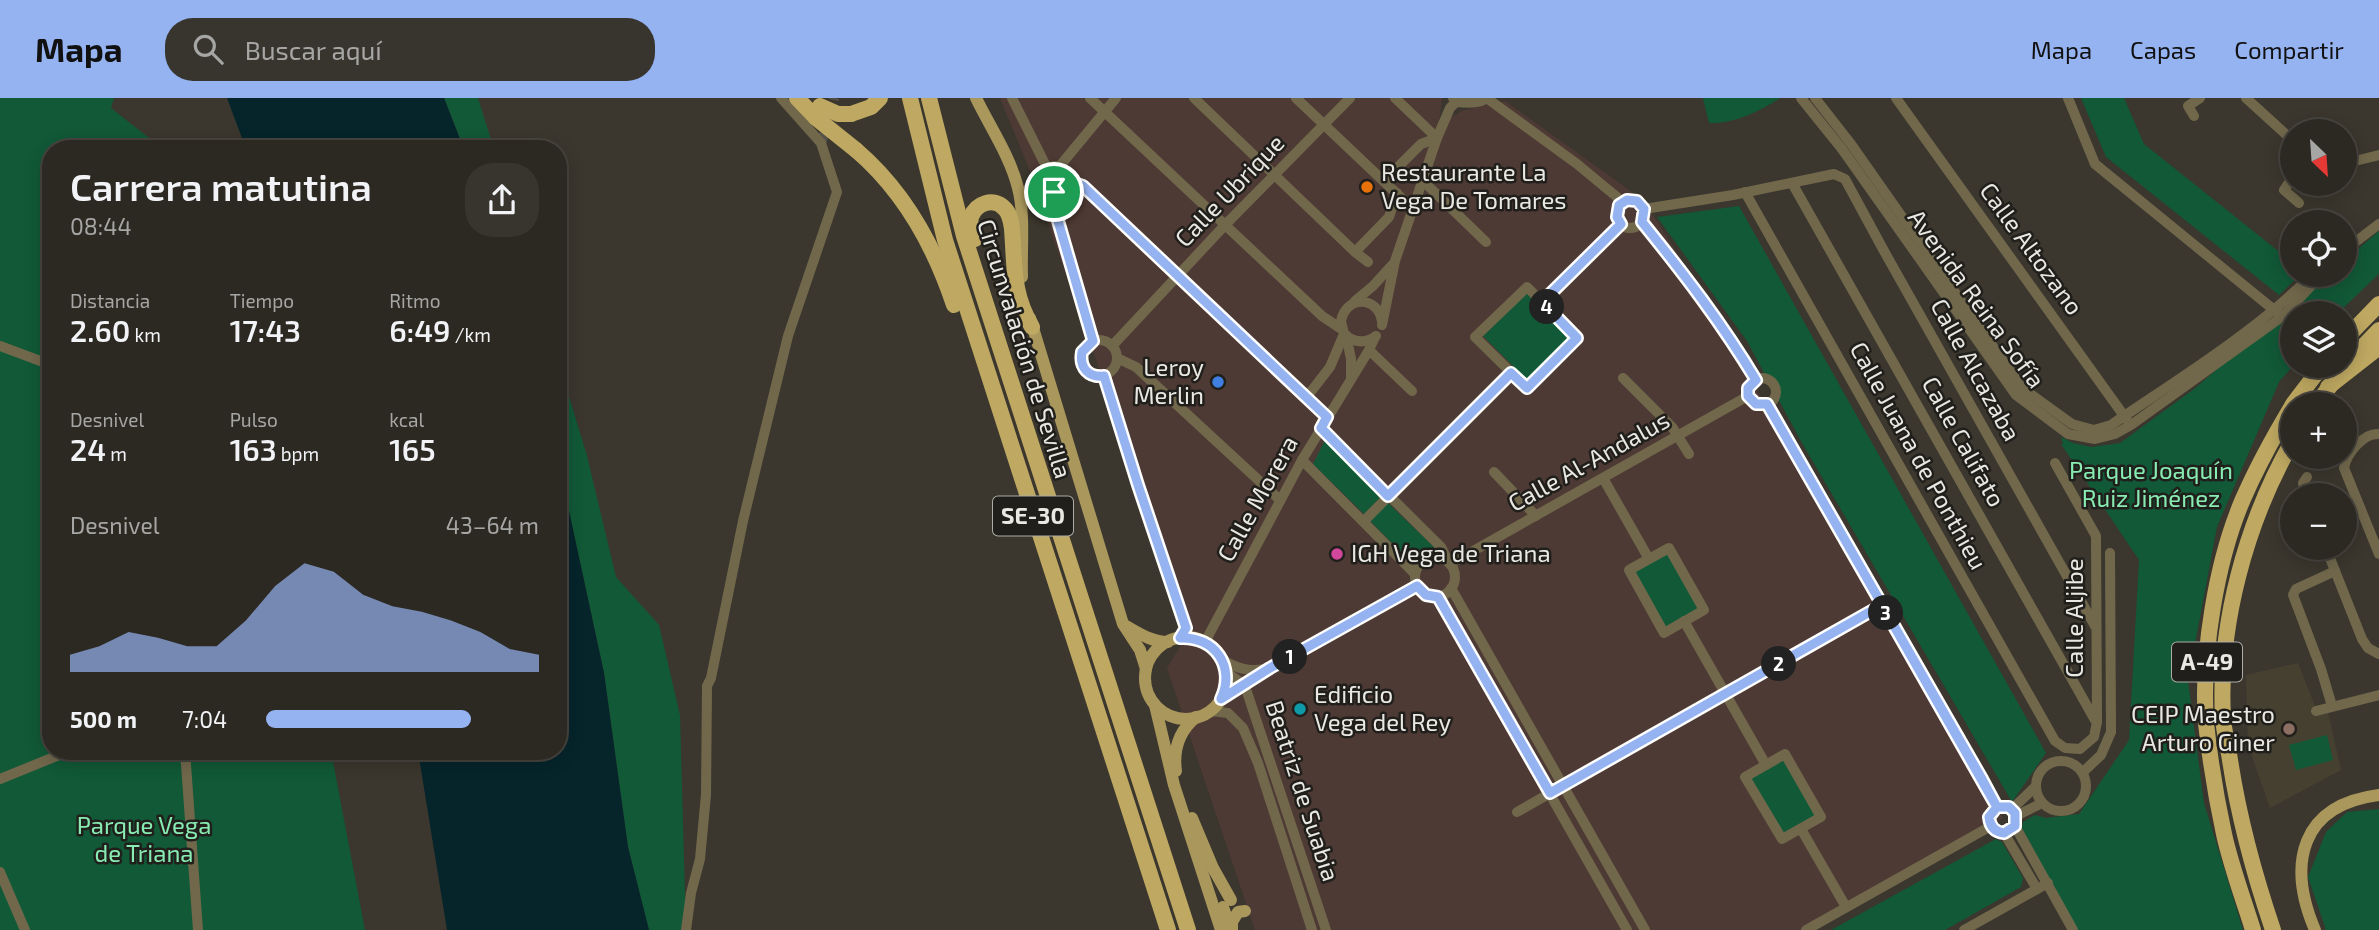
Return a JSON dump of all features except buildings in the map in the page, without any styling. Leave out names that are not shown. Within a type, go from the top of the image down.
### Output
[{"type":"highway","points":[[797,98],[838,114],[851,114],[871,107],[880,98]]},
{"type":"highway","name":"Circunvalación de Sevilla","points":[[910,98],[936,210],[1168,930]]},
{"type":"highway","name":"Circunvalación de Sevilla","points":[[929,98],[964,236],[1188,930]]},
{"type":"highway","points":[[815,107],[882,174],[912,213],[946,279],[971,355],[990,383]]},
{"type":"highway","points":[[1002,357],[996,309],[971,224],[975,211],[987,202],[1003,206],[1010,219],[1016,293],[1032,327]]},
{"type":"highway","points":[[2357,327],[2379,304]]},
{"type":"highway","points":[[2357,353],[2379,330]]},
{"type":"highway","points":[[2328,387],[2379,347]]},
{"type":"highway","points":[[2324,392],[2335,378]]},
{"type":"highway","name":"A-49","points":[[2253,930],[2224,837],[2206,722],[2206,666],[2212,612],[2225,556],[2242,502],[2280,427]]},
{"type":"highway","name":"A-49","points":[[2273,930],[2252,869],[2236,803],[2223,718],[2225,659],[2236,583],[2260,510],[2280,468]]},
{"type":"main road","points":[[968,98],[1008,182],[1021,231]]},
{"type":"main road","points":[[975,98],[1012,170],[1018,189],[1022,214],[1023,281],[1032,327],[1123,624],[1140,650],[1146,669],[1146,684],[1156,705],[1174,785],[1222,930]]},
{"type":"main road","points":[[1123,624],[1158,642],[1193,638],[1205,642],[1215,649],[1224,666],[1226,686],[1221,699],[1210,711],[1196,717],[1186,726],[1175,748],[1177,780],[1231,930]]},
{"type":"main road","points":[[1146,669],[1156,650],[1174,640]]},
{"type":"main road","points":[[1156,705],[1174,717],[1196,717]]},
{"type":"main road","points":[[2315,930],[2301,889],[2301,857],[2306,840],[2327,815],[2343,804],[2379,794]]},
{"type":"main road","points":[[1185,803],[1213,868],[1231,900]]},
{"type":"main road","points":[[1207,886],[1231,930]]},
{"type":"main road","points":[[1231,930],[1238,912],[1245,911]]},
{"type":"street","points":[[686,930],[691,893],[700,859],[706,795],[707,686],[743,520],[788,336],[837,192],[821,144],[781,98]]},
{"type":"street","points":[[1012,98],[1053,169],[1067,173],[1069,181],[1065,188],[1054,192]]},
{"type":"street","points":[[1090,98],[1322,316],[1360,342],[1375,337],[1382,325],[1395,261],[1437,138],[1454,100],[1479,102],[1488,98],[1577,163],[1623,202]]},
{"type":"street","points":[[1054,192],[1044,184],[1044,175],[1053,169],[1116,98]]},
{"type":"street","points":[[1194,98],[1355,252],[1368,262],[1395,261]]},
{"type":"street","points":[[1296,98],[1413,209]]},
{"type":"street","name":"Calle Ubrique","points":[[1112,346],[1226,224],[1350,98]]},
{"type":"street","name":"Avenida Reina Sofía","points":[[1801,98],[1842,149],[2016,396],[2068,434],[2095,439],[2115,434],[2206,361],[2278,314],[2307,287]]},
{"type":"street","name":"Avenida Reina Sofía","points":[[1815,98],[1851,144],[2022,388],[2072,425],[2094,429],[2128,421]]},
{"type":"street","name":"Calle Altozano","points":[[1896,98],[2128,421]]},
{"type":"street","points":[[2068,98],[2095,164],[2278,314]]},
{"type":"street","points":[[2193,116],[2188,106],[2200,98]]},
{"type":"street","points":[[2246,98],[2280,130]]},
{"type":"street","points":[[1400,100],[1437,138]]},
{"type":"street","points":[[1384,181],[1421,144],[1437,138]]},
{"type":"street","points":[[2357,160],[2379,155]]},
{"type":"street","name":"Calle Alcazaba","points":[[1644,209],[1833,174],[1845,179],[2097,629]]},
{"type":"street","points":[[1069,181],[1083,186],[1327,417]]},
{"type":"street","points":[[1423,181],[1486,242]]},
{"type":"street","name":"Calle Califato","points":[[1792,183],[2096,722]]},
{"type":"street","points":[[1054,192],[1054,207],[1093,341]]},
{"type":"street","name":"Calle Juana de Ponthieu","points":[[1745,192],[2054,741],[2065,748],[2080,749],[2094,737],[2096,722]]},
{"type":"street","points":[[1355,252],[1389,217],[1397,194]]},
{"type":"street","points":[[2291,196],[2299,203]]},
{"type":"street","points":[[1642,222],[1630,228],[1621,224],[1616,213],[1623,202],[1637,201],[1644,209],[1642,222],[1686,275],[1727,331],[1756,380]]},
{"type":"street","points":[[1542,302],[1621,224]]},
{"type":"street","points":[[2357,241],[2379,224]]},
{"type":"street","points":[[1350,378],[1351,359],[1341,316],[1347,306],[1373,286],[1395,261]]},
{"type":"street","points":[[1368,262],[1373,286]]},
{"type":"street","points":[[1527,287],[1542,302],[1577,338],[1527,388],[1475,337],[1527,287]]},
{"type":"street","name":"Avenida Reina Sofía","points":[[2278,314],[2290,293],[2298,287]]},
{"type":"street","points":[[1322,316],[1358,301],[1369,303],[1381,314],[1382,325]]},
{"type":"street","points":[[1306,398],[1331,367],[1344,333]]},
{"type":"street","name":"Calle Morera","points":[[1205,642],[1302,460],[1375,337]]},
{"type":"street","points":[[1093,341],[1103,341],[1112,346],[1117,359],[1114,369],[1104,376],[1093,376],[1084,369],[1082,352],[1093,341]]},
{"type":"street","points":[[0,346],[42,362]]},
{"type":"street","points":[[1369,350],[1412,391]]},
{"type":"street","points":[[1117,359],[1136,367],[1280,500]]},
{"type":"street","points":[[1364,521],[1511,373]]},
{"type":"street","points":[[1104,376],[1186,628],[1174,640]]},
{"type":"street","points":[[1623,378],[1670,424],[1689,454]]},
{"type":"street","points":[[1764,378],[1774,386],[1774,398],[1767,404],[1756,404],[1748,396],[1748,388],[1756,380],[1764,378]]},
{"type":"street","name":"Calle Al-Andalus","points":[[1450,564],[1748,396]]},
{"type":"street","points":[[1767,404],[1997,807]]},
{"type":"street","points":[[1321,428],[1440,547],[1450,564],[1455,576],[1451,588],[1438,597],[1426,595],[1417,586],[1415,574],[1420,563],[1430,558],[1442,558],[1450,564]]},
{"type":"street","points":[[2379,434],[2370,434],[2363,439],[2346,460],[2345,472],[2379,554]]},
{"type":"street","points":[[1302,460],[1415,574]]},
{"type":"street","name":"Calle Aljibe","points":[[2054,464],[2096,536],[2096,722]]},
{"type":"street","points":[[1494,472],[1536,516]]},
{"type":"street","points":[[2302,483],[2307,477]]},
{"type":"street","points":[[1603,478],[1649,559]]},
{"type":"street","points":[[1669,548],[1704,610],[1664,633],[1629,570],[1649,559],[1669,548]]},
{"type":"street","points":[[2082,772],[2101,755],[2111,732],[2110,554]]},
{"type":"street","points":[[2331,560],[2362,639],[2368,648],[2379,654]]},
{"type":"street","points":[[2332,706],[2293,595],[2296,589],[2335,571]]},
{"type":"street","points":[[1221,699],[1270,668],[1417,586]]},
{"type":"street","points":[[1451,588],[1645,930]]},
{"type":"street","points":[[1438,597],[1627,930]]},
{"type":"street","points":[[1517,812],[1882,605]]},
{"type":"street","points":[[1684,621],[1766,765]]},
{"type":"street","points":[[1224,666],[1255,671],[1270,668]]},
{"type":"street","name":"Beatriz de Suabia","points":[[1224,666],[1247,692],[1326,930]]},
{"type":"street","points":[[2316,710],[2379,695]]},
{"type":"street","name":"Beatriz de Suabia","points":[[1210,711],[1228,713],[1243,728],[1258,763],[1312,930]]},
{"type":"street","points":[[1785,754],[1822,817],[1782,839],[1745,777],[1766,765],[1785,754]]},
{"type":"street","points":[[0,779],[47,760]]},
{"type":"street","points":[[186,760],[198,930]]},
{"type":"street","points":[[2004,833],[2035,787],[2039,771],[2053,761],[2070,761],[2082,772],[2086,788],[2080,803],[2065,811],[2056,811],[2042,803],[2035,787]]},
{"type":"street","points":[[2014,817],[2042,803]]},
{"type":"street","points":[[2037,889],[2004,833],[1991,826],[1989,817],[1997,807],[2005,806],[2014,817],[2073,930]]},
{"type":"street","points":[[1806,930],[1991,826]]},
{"type":"street","points":[[1801,829],[1846,907]]},
{"type":"street","points":[[0,872],[25,930]]},
{"type":"street","points":[[1964,930],[2048,883]]},
{"type":"shaded area","points":[[1000,98],[1442,98],[1439,124],[1464,110],[1505,101],[1618,182],[1644,201],[1679,256],[2003,818],[1805,930],[1255,930],[1167,668],[1191,629],[1026,161]]},
{"type":"shaded area","name":"CEIP Maestro Arturo Giner","points":[[2298,663],[2314,708],[2328,712],[2341,770],[2270,808],[2248,745],[2246,675]]},
{"type":"green space","name":"Parque Vega de Triana","points":[[0,98],[114,98],[111,108],[152,140],[42,140],[42,760],[333,760],[365,930],[0,930]]},
{"type":"green space","points":[[444,98],[478,98],[491,140],[460,140]]},
{"type":"green space","points":[[1703,98],[1780,98],[1746,116],[1709,123]]},
{"type":"green space","points":[[2081,98],[2124,98],[2144,144],[2280,252],[2280,287],[2287,287],[2279,295],[2106,157]]},
{"type":"green space","points":[[1739,206],[2046,753],[2012,802],[1802,443],[1747,341],[1657,217]]},
{"type":"green space","points":[[2379,231],[2379,274],[2351,301],[2297,301],[2314,287],[2357,287],[2357,250]]},
{"type":"green space","points":[[1527,293],[1571,338],[1528,381],[1483,336]]},
{"type":"green space","name":"Parque Joaquín Ruiz Jiménez","points":[[2280,316],[2280,378],[2282,378],[2217,527],[2188,681],[2204,803],[2243,930],[2077,930],[2022,828],[2023,822],[2035,815],[2046,818],[2079,814],[2129,740],[2139,560],[2061,444],[2061,437],[2091,447],[2120,443],[2194,389]]},
{"type":"green space","points":[[567,390],[587,456],[616,577],[659,625],[680,715],[686,930],[649,930],[628,847],[604,673],[567,502]]},
{"type":"green space","points":[[1325,440],[1382,496],[1364,514],[1313,464]]},
{"type":"green space","points":[[1387,502],[1437,550],[1422,554],[1413,564],[1369,520]]},
{"type":"green space","points":[[1667,551],[1700,609],[1666,628],[1633,571]]},
{"type":"green space","points":[[2327,735],[2333,760],[2296,770],[2289,745]]},
{"type":"green space","points":[[1784,758],[1817,815],[1783,835],[1749,777]]},
{"type":"green space","points":[[2379,809],[2379,930],[2326,930],[2308,877],[2326,832],[2347,812]]},
{"type":"green space","points":[[1996,839],[2002,842],[2023,878],[2021,887],[1945,930],[1831,930]]},
{"type":"water","points":[[227,98],[444,98],[460,140],[243,140]]},
{"type":"water","points":[[567,502],[604,673],[628,847],[649,930],[447,930],[419,760],[567,760]]},
{"type":"tunnel","points":[[821,143],[834,98]]},
{"type":"place","name":"Restaurante La Vega De Tomares","points":[[1367,187]]},
{"type":"place","name":"Leroy Merlin","points":[[1218,382]]},
{"type":"place","name":"IGH Vega de Triana","points":[[1337,554]]},
{"type":"place","name":"Edificio Vega del Rey","points":[[1300,709]]},
{"type":"place","name":"CEIP Maestro Arturo Giner","points":[[2289,729]]},
{"type":"route","points":[[1054,192],[1054,207],[1093,341],[1082,352],[1082,364],[1093,376],[1104,376],[1186,628],[1180,638],[1205,642],[1215,649],[1225,666],[1227,679],[1221,699],[1270,668],[1417,586],[1426,595],[1438,597],[1550,793],[1882,605],[1997,807],[2009,807],[2015,813],[2015,826],[2004,833],[1991,826],[1989,817],[1997,807],[1982,779],[1767,404],[1756,404],[1750,400],[1748,388],[1756,380],[1727,331],[1686,275],[1642,222],[1644,209],[1637,201],[1627,200],[1619,205],[1616,213],[1621,224],[1542,302],[1577,338],[1527,388],[1511,373],[1388,496],[1321,428],[1327,417],[1083,186],[1069,181],[1062,191],[1054,192]]}]
